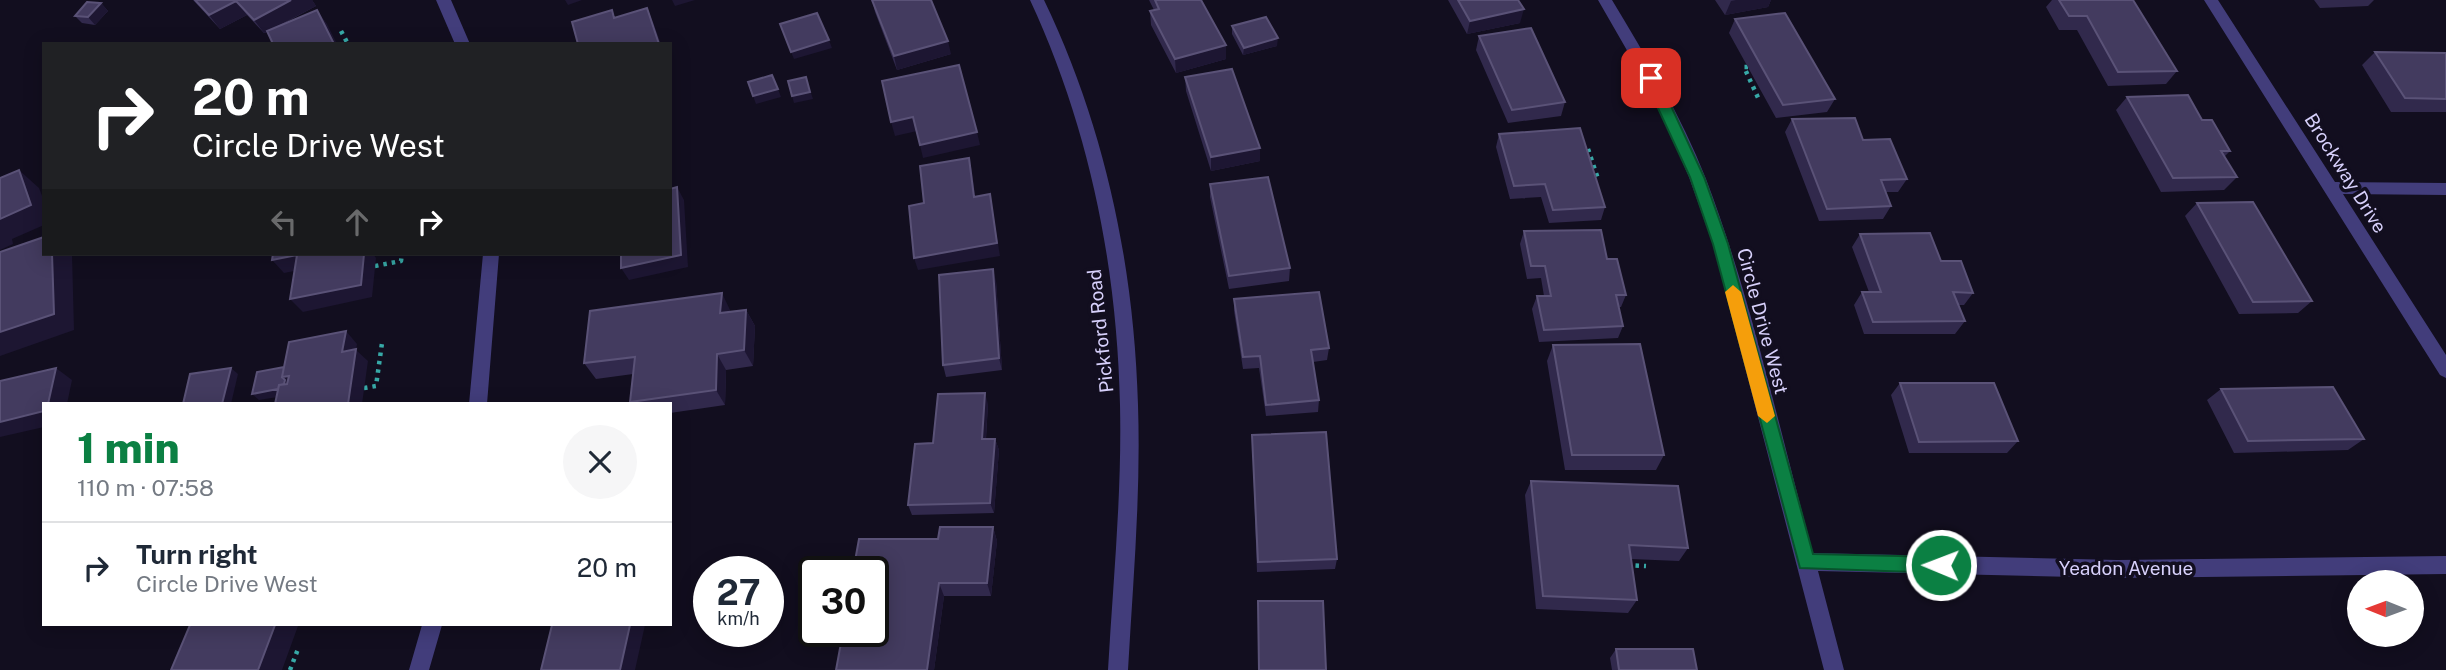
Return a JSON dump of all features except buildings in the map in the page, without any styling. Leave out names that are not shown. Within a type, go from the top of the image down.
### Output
[{"type":"street","points":[[443,0],[450,10],[462,42]]},
{"type":"street","name":"Pickford Road","points":[[1037,0],[1053,30],[1090,139],[1106,202],[1126,346],[1129,450],[1118,670]]},
{"type":"street","name":"Circle Drive West","points":[[1605,0],[1663,99],[1697,177],[1721,244],[1834,670]]},
{"type":"street","name":"Brockway Drive","points":[[2211,0],[2446,370]]},
{"type":"street","points":[[2331,188],[2446,189]]},
{"type":"street","points":[[478,402],[491,256]]},
{"type":"street","name":"Yeadon Avenue","points":[[1806,562],[2118,569],[2446,565]]},
{"type":"street","points":[[419,670],[432,626]]},
{"type":"path","points":[[341,31],[347,42]]},
{"type":"path","points":[[1748,67],[1744,67],[1760,102]]},
{"type":"path","points":[[1588,149],[1598,180],[1588,180]]},
{"type":"path","points":[[375,266],[401,261],[402,256]]},
{"type":"path","points":[[364,388],[376,386],[382,343]]},
{"type":"path","points":[[1622,565],[1646,566]]},
{"type":"path","points":[[290,670],[298,649]]},
{"type":"slow traffic","points":[[1733,292],[1767,416]]},
{"type":"route","points":[[1651,78],[1697,177],[1721,244],[1806,562],[1941,565]]}]
